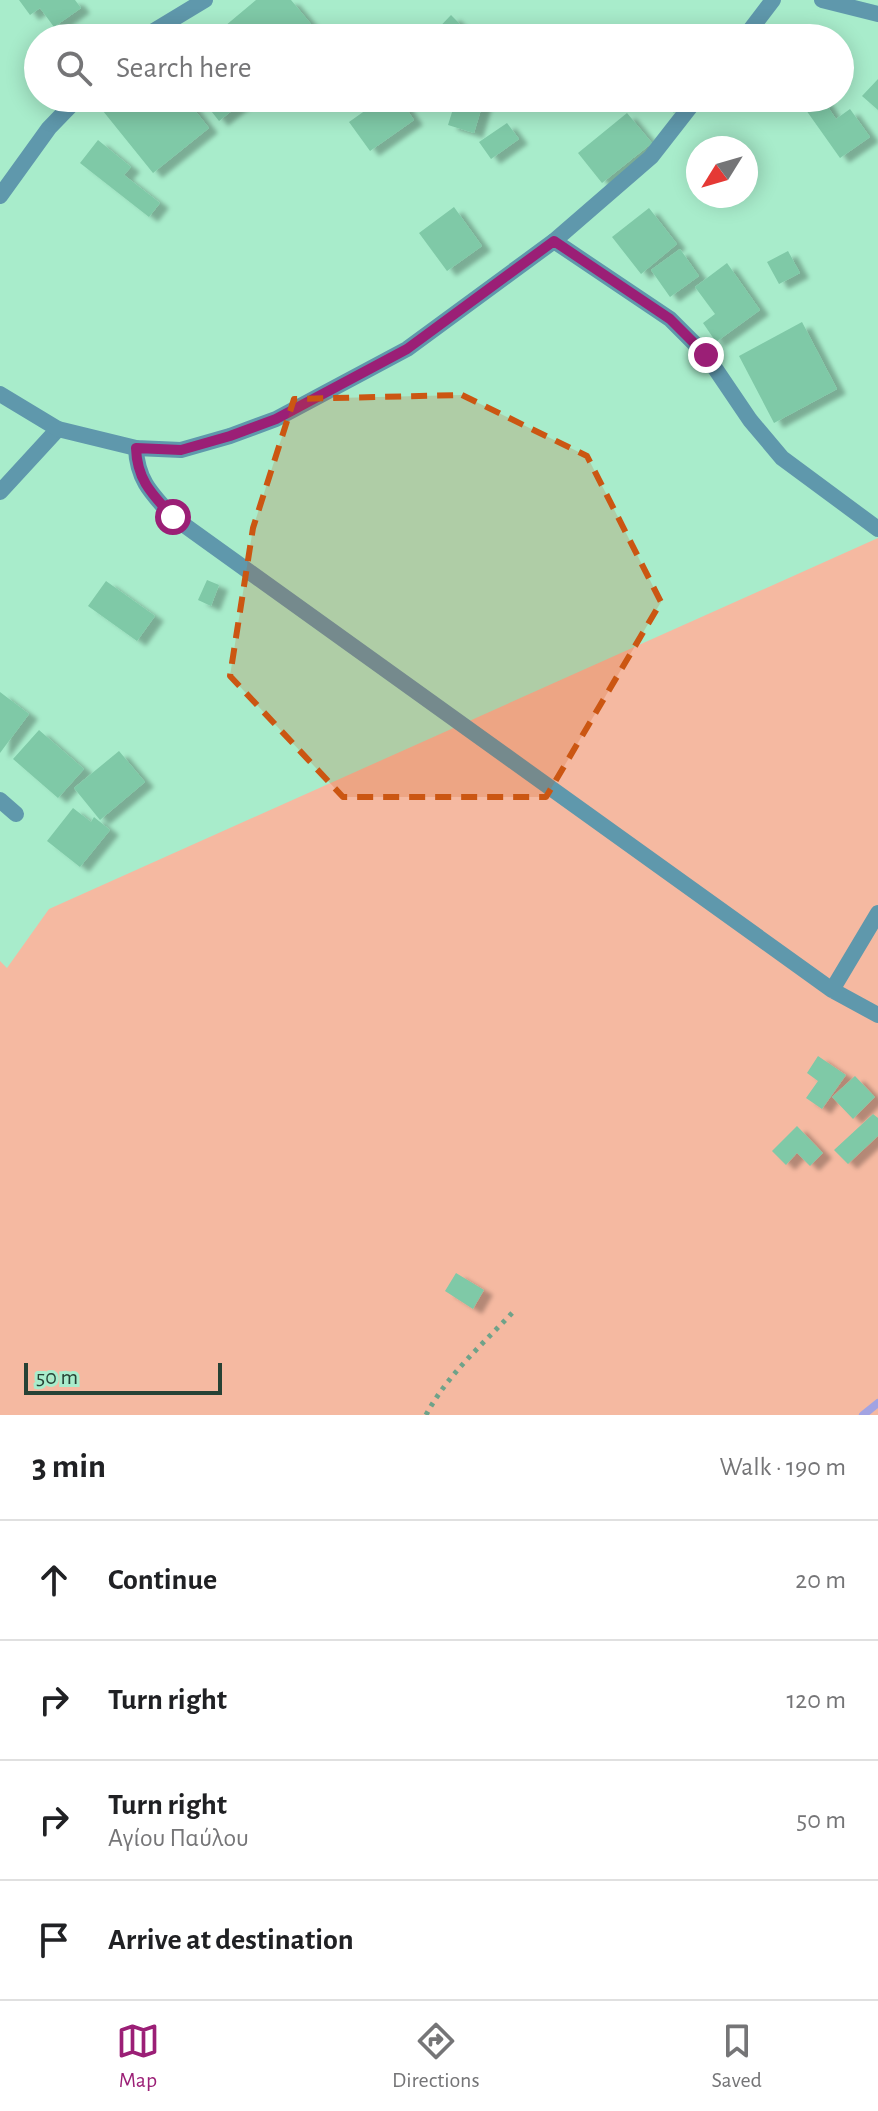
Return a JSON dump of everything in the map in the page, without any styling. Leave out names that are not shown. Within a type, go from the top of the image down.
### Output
[{"type":"street","points":[[165,24],[205,0]]},
{"type":"street","points":[[755,24],[773,0]]},
{"type":"street","points":[[822,0],[878,14]]},
{"type":"street","points":[[0,196],[49,128],[64,112]]},
{"type":"street","points":[[0,394],[58,429],[136,448],[181,450],[276,419],[407,349],[554,241],[651,157],[686,112]]},
{"type":"street","points":[[554,241],[670,319],[706,355],[750,420],[782,458],[878,529]]},
{"type":"street","points":[[0,492],[58,429]]},
{"type":"street","points":[[136,448],[136,467],[149,491],[173,517],[832,990],[878,1015]]},
{"type":"street","points":[[0,800],[16,814]]},
{"type":"street","points":[[832,990],[878,913]]},
{"type":"path","points":[[426,1415],[436,1396],[513,1312]]},
{"type":"highlighted area","points":[[462,395],[587,456],[661,602],[546,797],[343,797],[230,676],[253,528],[294,399]]},
{"type":"shaded area","points":[[878,538],[878,1415],[0,1415],[0,961],[7,968],[49,909]]},
{"type":"building","points":[[19,0],[75,0],[81,8],[58,24],[52,24],[40,8],[30,15]]},
{"type":"building","points":[[256,0],[291,0],[311,24],[227,24]]},
{"type":"building","points":[[451,15],[460,24],[442,24]]},
{"type":"building","points":[[878,79],[878,110],[862,96]]},
{"type":"building","points":[[104,112],[196,112],[209,128],[153,173]]},
{"type":"building","points":[[212,112],[230,112],[219,121]]},
{"type":"building","points":[[363,112],[409,112],[414,120],[370,151],[349,122]]},
{"type":"building","points":[[452,112],[480,112],[474,133],[448,125]]},
{"type":"building","points":[[807,112],[831,112],[836,119],[846,112],[852,112],[870,137],[840,158]]},
{"type":"building","points":[[627,113],[652,143],[602,183],[578,153]]},
{"type":"building","points":[[507,123],[519,139],[491,159],[479,142]]},
{"type":"building","points":[[98,140],[131,167],[124,175],[160,203],[149,217],[80,163]]},
{"type":"building","points":[[454,207],[482,246],[447,271],[419,233]]},
{"type":"building","points":[[649,208],[677,244],[641,274],[612,237]]},
{"type":"building","points":[[680,249],[699,276],[670,297],[651,270]]},
{"type":"building","points":[[788,251],[800,273],[779,284],[767,262]]},
{"type":"building","points":[[727,263],[760,310],[716,342],[703,323],[715,314],[695,287]]},
{"type":"building","points":[[802,322],[837,389],[774,423],[739,356]]},
{"type":"building","points":[[207,580],[219,585],[211,606],[198,600]]},
{"type":"building","points":[[106,581],[155,616],[137,641],[88,606]]},
{"type":"building","points":[[0,692],[29,714],[0,753]]},
{"type":"building","points":[[39,730],[84,769],[58,798],[13,759]]},
{"type":"building","points":[[119,751],[145,782],[100,820],[74,788]]},
{"type":"building","points":[[73,808],[91,822],[94,817],[110,830],[80,867],[47,841]]},
{"type":"building","points":[[818,1056],[846,1075],[822,1109],[806,1098],[818,1081],[807,1073]]},
{"type":"building","points":[[855,1076],[875,1097],[853,1119],[832,1097]]},
{"type":"building","points":[[873,1114],[878,1118],[878,1136],[848,1164],[834,1150]]},
{"type":"building","points":[[797,1126],[823,1153],[810,1166],[797,1153],[786,1165],[772,1151]]},
{"type":"building","points":[[456,1273],[484,1290],[473,1309],[445,1291]]},
{"type":"waterway","points":[[863,1415],[878,1403]]},
{"type":"route","points":[[173,517],[149,491],[136,467],[136,448],[181,450],[276,419],[407,349],[554,241],[670,319],[706,355]]}]
